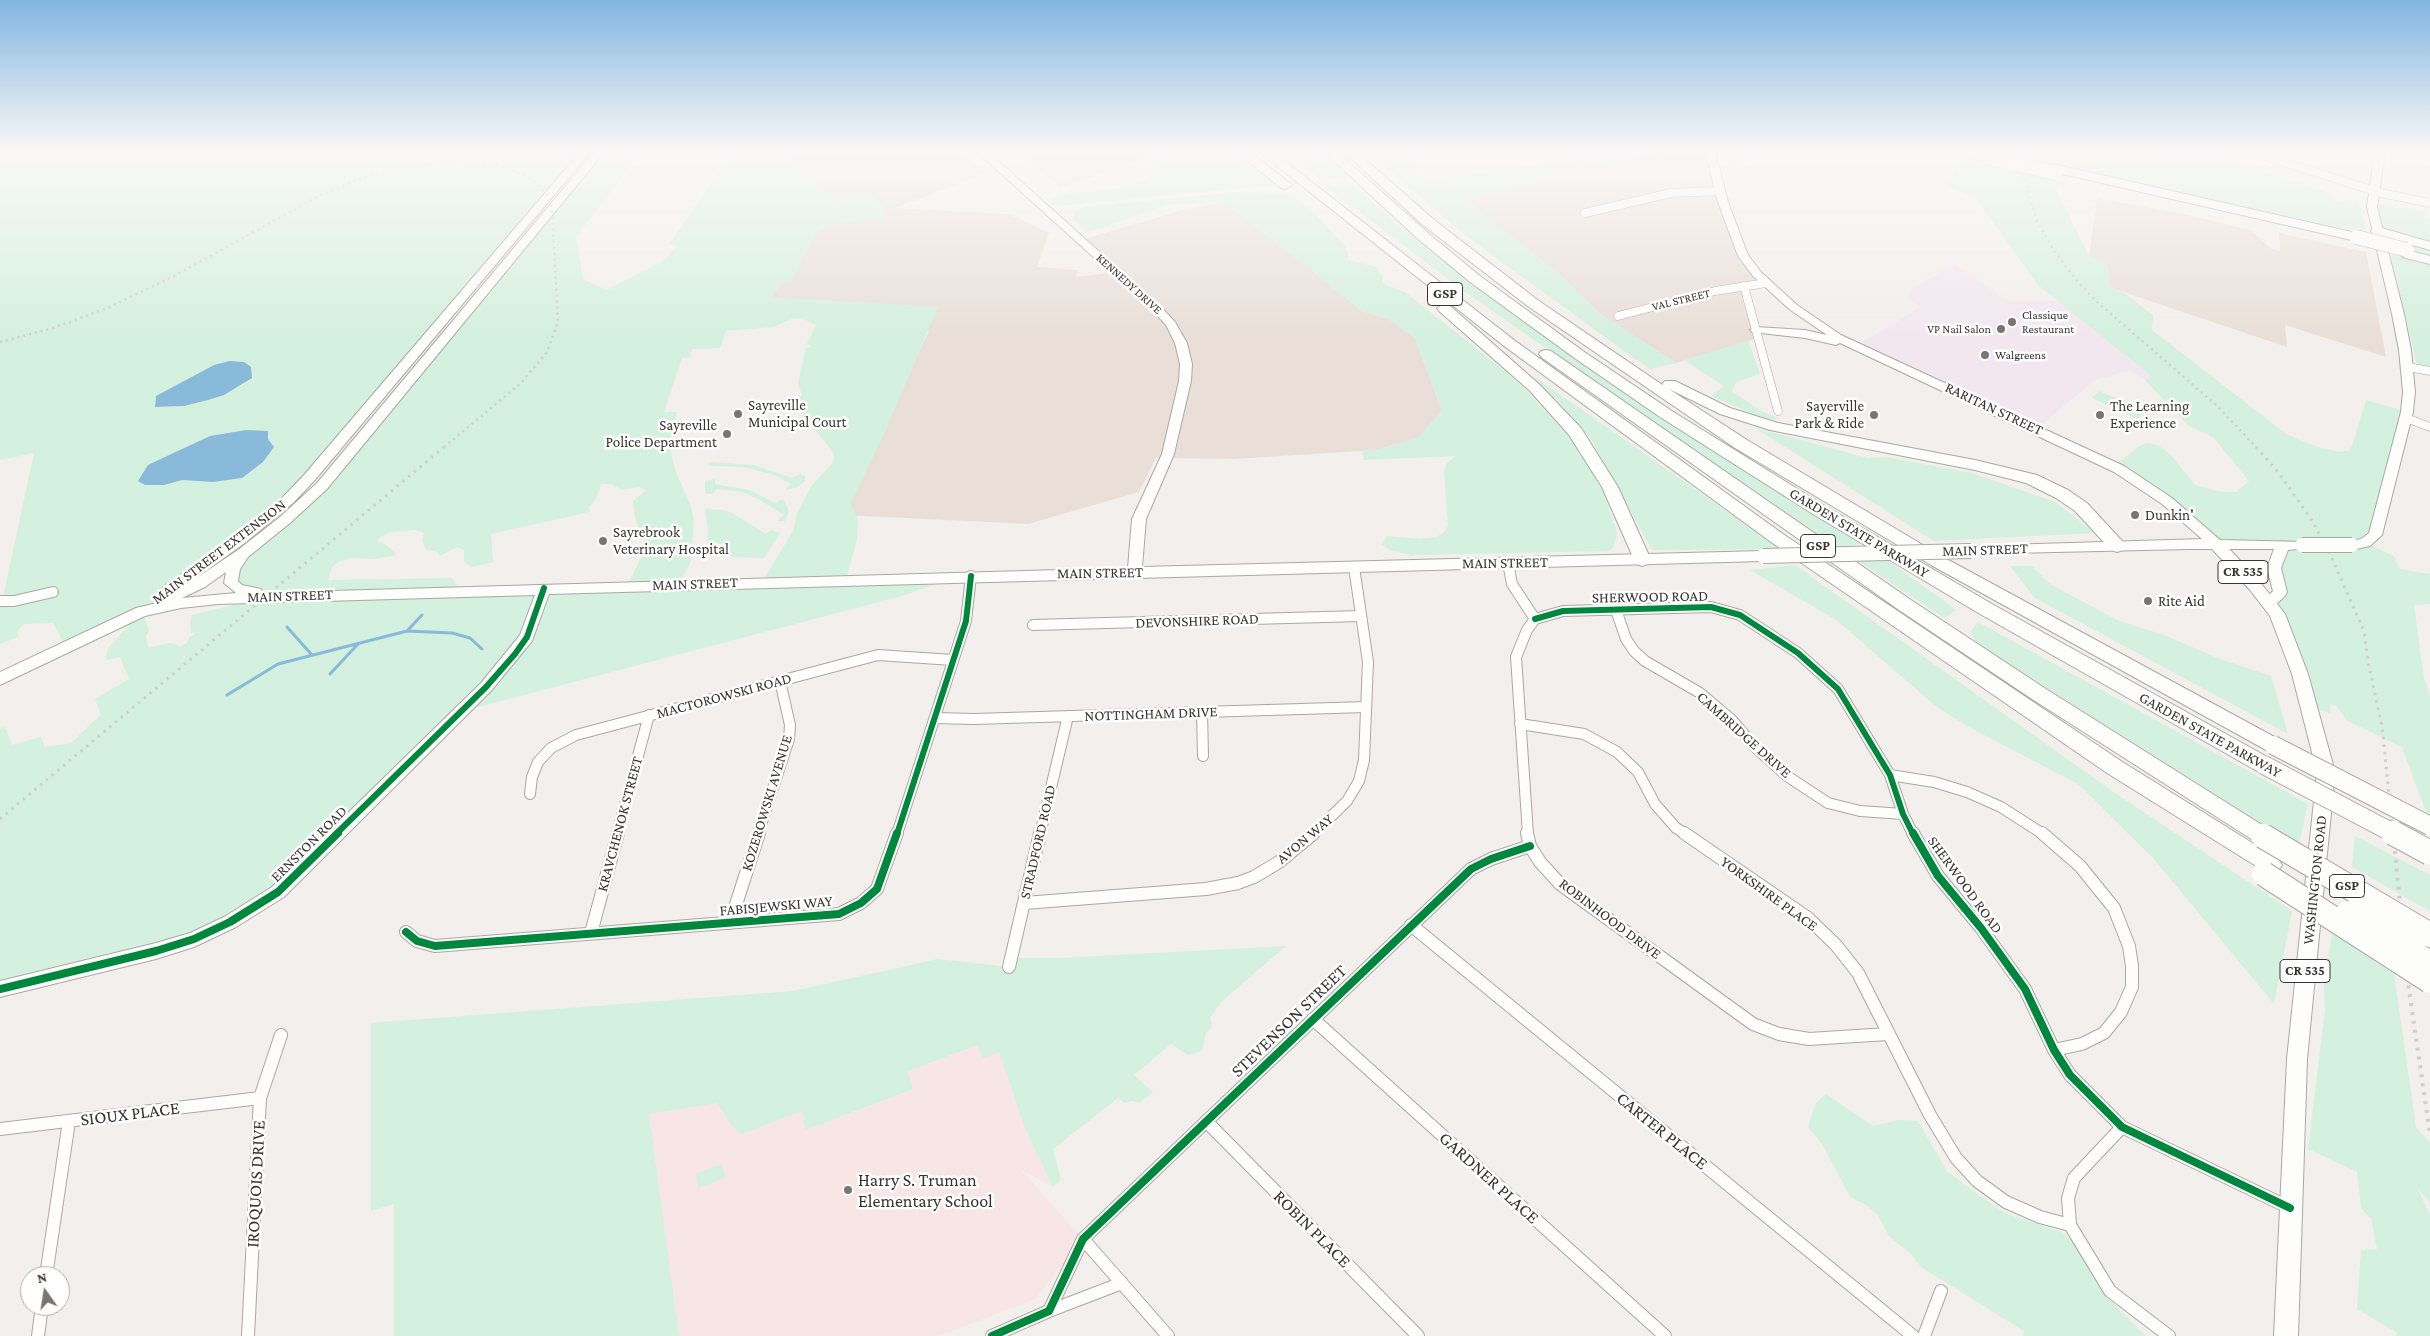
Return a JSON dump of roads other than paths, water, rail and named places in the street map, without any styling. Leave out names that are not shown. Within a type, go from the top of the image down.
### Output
[{"type":"highway","points":[[1325,213],[1406,274],[1509,343]]},
{"type":"highway","name":"GARDEN STATE PARKWAY","points":[[1343,213],[1382,242],[1509,343],[1784,543],[2430,981]]},
{"type":"highway","name":"GARDEN STATE PARKWAY","points":[[1404,213],[1441,252],[1500,298],[1690,430],[1819,510],[1986,609],[2264,764],[2430,853]]},
{"type":"highway","name":"GARDEN STATE PARKWAY","points":[[1413,213],[1622,366],[1810,487],[2032,615],[2273,745],[2430,826]]},
{"type":"highway","points":[[2241,213],[2356,239],[2430,260]]},
{"type":"highway","points":[[2377,228],[2430,246]]},
{"type":"highway","name":"GARDEN STATE PARKWAY","points":[[1382,242],[1446,284],[1905,605],[2055,704],[2263,836],[2430,935]]},
{"type":"highway","points":[[2407,252],[2430,255]]},
{"type":"highway","points":[[1478,261],[1532,293],[1643,369],[1700,401],[1738,416],[1776,427],[1975,466],[2031,479],[2062,494],[2081,506],[2117,546]]},
{"type":"highway","points":[[1406,274],[1525,378],[1567,422],[1588,451],[1610,487],[1642,560]]},
{"type":"highway","name":"GSP","points":[[2268,870],[2430,963]]},
{"type":"main road","name":"MAIN STREET EXTENSION","points":[[141,612],[240,539],[304,484],[533,213]]},
{"type":"main road","name":"MAIN STREET EXTENSION","points":[[141,612],[200,583],[243,553],[297,510],[341,465],[549,213]]},
{"type":"main road","name":"KENNEDY DRIVE","points":[[1051,213],[1163,314],[1181,344],[1186,364],[1185,381],[1169,449],[1139,519],[1135,572]]},
{"type":"main road","name":"RARITAN STREET","points":[[1727,213],[1743,256],[1766,283],[1793,307],[1831,333],[2107,462],[2167,501],[2216,544]]},
{"type":"main road","points":[[2373,213],[2395,297],[2408,367],[2409,390],[2406,418]]},
{"type":"main road","points":[[1775,331],[1793,323],[1793,307]]},
{"type":"main road","points":[[1756,330],[1805,334],[1857,346]]},
{"type":"main road","name":"MAIN STREET","points":[[0,679],[141,612],[205,600],[544,588],[2117,546],[2216,544],[2282,546],[2352,545],[2365,543],[2375,535],[2406,418]]},
{"type":"main road","name":"WASHINGTON ROAD","points":[[2216,544],[2269,602],[2277,614],[2300,674],[2326,772],[2297,1059],[2286,1336]]},
{"type":"main road","points":[[2269,602],[2280,592],[2274,568],[2282,546]]},
{"type":"main road","points":[[243,553],[233,569],[231,582],[238,588],[269,597]]},
{"type":"main road","name":"ERNSTON ROAD","points":[[0,989],[156,951],[194,939],[230,922],[278,892],[510,661],[526,637],[544,588]]},
{"type":"street","points":[[1766,283],[1744,286],[1778,411]]},
{"type":"street","name":"VAL STREET","points":[[1618,316],[1715,291],[1744,286]]},
{"type":"street","points":[[2408,367],[2430,371]]},
{"type":"street","points":[[2406,418],[2430,427]]},
{"type":"street","points":[[1508,563],[1512,584],[1535,619]]},
{"type":"street","name":"AVON WAY","points":[[1024,903],[1206,889],[1254,877],[1278,862],[1318,830],[1347,801],[1362,771],[1368,662],[1354,567]]},
{"type":"street","name":"FABISJEWSKI WAY","points":[[406,932],[417,941],[435,946],[839,914],[869,897],[882,880],[966,621],[971,576]]},
{"type":"street","points":[[0,601],[14,601],[53,592]]},
{"type":"street","name":"SHERWOOD ROAD","points":[[1535,619],[1563,611],[1711,607],[1740,615],[1757,624],[1798,653],[1838,689],[1890,776],[1903,814],[1918,844],[1938,876],[1980,928],[2025,989],[2054,1050],[2070,1076],[2122,1127],[2290,1208]]},
{"type":"street","name":"CAMBRIDGE DRIVE","points":[[1616,610],[1626,639],[1634,651],[1645,661],[1700,693],[1731,719],[1756,747],[1787,776],[1828,803],[1860,811],[1903,814]]},
{"type":"street","name":"DEVONSHIRE ROAD","points":[[1033,625],[1361,616]]},
{"type":"street","name":"ROBINHOOD DRIVE","points":[[1535,619],[1526,630],[1516,657],[1526,826],[1530,846],[1540,862],[1560,884],[1753,1024],[1779,1034],[1809,1039],[1888,1034]]},
{"type":"street","name":"MACTOROWSKI ROAD","points":[[530,794],[532,776],[538,762],[560,742],[576,735],[878,655],[953,660]]},
{"type":"street","name":"KOZEROWSKI AVENUE","points":[[730,923],[789,739],[790,725],[780,681]]},
{"type":"street","name":"NOTTINGHAM DRIVE","points":[[935,718],[1366,707]]},
{"type":"street","points":[[1202,712],[1203,756]]},
{"type":"street","name":"KRAVCHENOK STREET","points":[[591,933],[649,716]]},
{"type":"street","name":"STRADFORD ROAD","points":[[1009,967],[1068,716]]},
{"type":"street","name":"YORKSHIRE PLACE","points":[[1520,724],[1584,734],[1617,752],[1638,772],[1656,804],[1676,828],[1808,918],[1836,945],[1858,973],[1930,1115],[1956,1158],[1977,1180],[2006,1202],[2040,1217],[2070,1225]]},
{"type":"street","points":[[1890,776],[1934,782],[1967,792],[2001,807],[2037,829],[2080,866],[2114,908],[2129,946],[2132,966],[2132,987],[2121,1012],[2104,1033],[2082,1044],[2054,1050]]},
{"type":"street","name":"STEVENSON STREET","points":[[1083,1239],[1471,870],[1491,859],[1530,846]]},
{"type":"street","name":"CARTER PLACE","points":[[1411,925],[1913,1336]]},
{"type":"street","name":"GARDNER PLACE","points":[[1313,1019],[1665,1336]]},
{"type":"street","name":"IROQUOIS DRIVE","points":[[248,1336],[260,1098],[281,1035]]},
{"type":"street","name":"SIOUX PLACE","points":[[0,1129],[260,1098]]},
{"type":"street","points":[[47,1266],[69,1121]]},
{"type":"street","name":"ROBIN PLACE","points":[[1206,1121],[1418,1336]]},
{"type":"street","points":[[2122,1127],[2074,1178],[2068,1198],[2070,1225],[2110,1291],[2170,1336]]},
{"type":"street","points":[[1050,1311],[1083,1239],[1168,1336]]},
{"type":"street","points":[[992,1336],[1122,1283]]},
{"type":"street","points":[[1924,1336],[1941,1291]]},
{"type":"street","points":[[38,1336],[41,1316]]},
{"type":"water","points":[[230,361],[244,362],[251,367],[252,378],[224,395],[208,400],[184,406],[155,407],[156,396],[214,365]]},
{"type":"water","points":[[246,430],[268,431],[268,439],[274,447],[263,462],[242,478],[213,482],[182,480],[164,485],[145,485],[138,481],[148,465],[167,456],[210,436]]},
{"type":"waterway","points":[[407,631],[422,615]]},
{"type":"waterway","points":[[287,627],[312,655]]},
{"type":"waterway","points":[[227,695],[278,664],[407,631]]},
{"type":"waterway","points":[[407,631],[452,633],[470,638],[482,649]]},
{"type":"waterway","points":[[330,674],[358,644]]},
{"type":"railway","points":[[0,342],[53,328],[110,307],[174,276],[288,213]]},
{"type":"railway","points":[[443,448],[521,383],[547,352],[558,322],[552,213]]},
{"type":"railway","points":[[2035,213],[2053,249],[2077,281],[2096,301],[2216,405],[2257,448]]},
{"type":"railway","points":[[0,819],[444,447]]},
{"type":"railway","points":[[2256,447],[2278,472],[2311,519],[2329,552],[2364,631],[2368,662],[2382,726],[2393,834]]},
{"type":"railway","points":[[2393,833],[2409,990],[2430,1134]]},
{"type":"place","name":"Classique Restaurant","points":[[2012,322]]},
{"type":"place","name":"VP Nail Salon","points":[[2001,329]]},
{"type":"place","name":"Walgreens","points":[[1985,355]]},
{"type":"place","name":"Sayreville Municipal Court","points":[[738,414]]},
{"type":"place","name":"Sayerville Park & Ride","points":[[1874,415]]},
{"type":"place","name":"The Learning Experience","points":[[2100,415]]},
{"type":"place","name":"Sayreville Police Department","points":[[727,434]]},
{"type":"place","name":"Dunkin'","points":[[2135,515]]},
{"type":"place","name":"Sayrebrook Veterinary Hospital","points":[[603,541]]},
{"type":"place","name":"Rite Aid","points":[[2148,601]]},
{"type":"place","name":"Harry S. Truman Elementary School","points":[[848,1190]]}]
